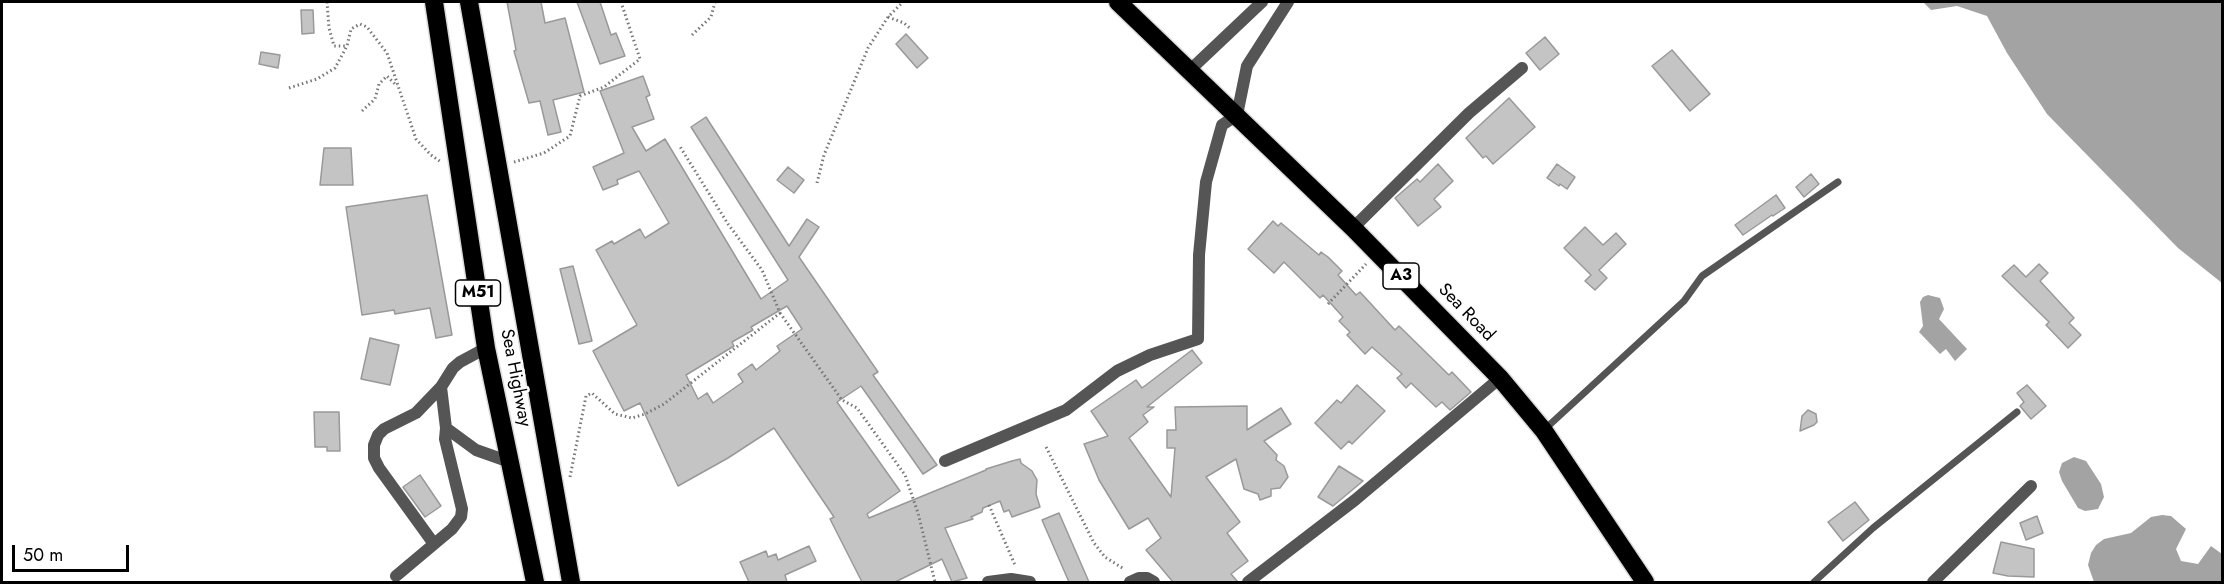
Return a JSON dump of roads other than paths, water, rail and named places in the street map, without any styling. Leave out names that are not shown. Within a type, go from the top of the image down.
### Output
[{"type":"highway","name":"Sea Highway","points":[[434,2],[486,348],[535,582]]},
{"type":"highway","name":"Sea Highway","points":[[469,2],[571,582]]},
{"type":"highway","name":"Sea Road","points":[[1118,2],[1353,228],[1500,378],[1544,431],[1646,582]]},
{"type":"street","points":[[1189,71],[1262,2]]},
{"type":"street","points":[[945,461],[1066,410],[1117,371],[1150,355],[1198,339],[1199,255],[1206,182],[1222,125],[1237,115],[1247,66],[1288,2]]},
{"type":"street","points":[[1353,228],[1469,113],[1522,68]]},
{"type":"street","points":[[434,544],[379,468],[374,458],[374,445],[378,435],[384,429],[416,413],[441,387],[453,368],[486,348]]},
{"type":"street","points":[[1248,582],[1355,500],[1500,378]]},
{"type":"street","points":[[396,576],[457,524],[461,518],[462,509],[445,439],[446,428],[441,387]]},
{"type":"street","points":[[446,428],[476,450],[510,462]]},
{"type":"street","points":[[1933,582],[2031,486]]},
{"type":"street","points":[[1135,580],[1147,578],[1154,582]]},
{"type":"street","points":[[988,582],[1011,579],[1028,582]]},
{"type":"lane","points":[[1544,431],[1684,301],[1701,276],[1838,182]]},
{"type":"lane","points":[[1815,582],[1873,528],[2017,412]]}]
